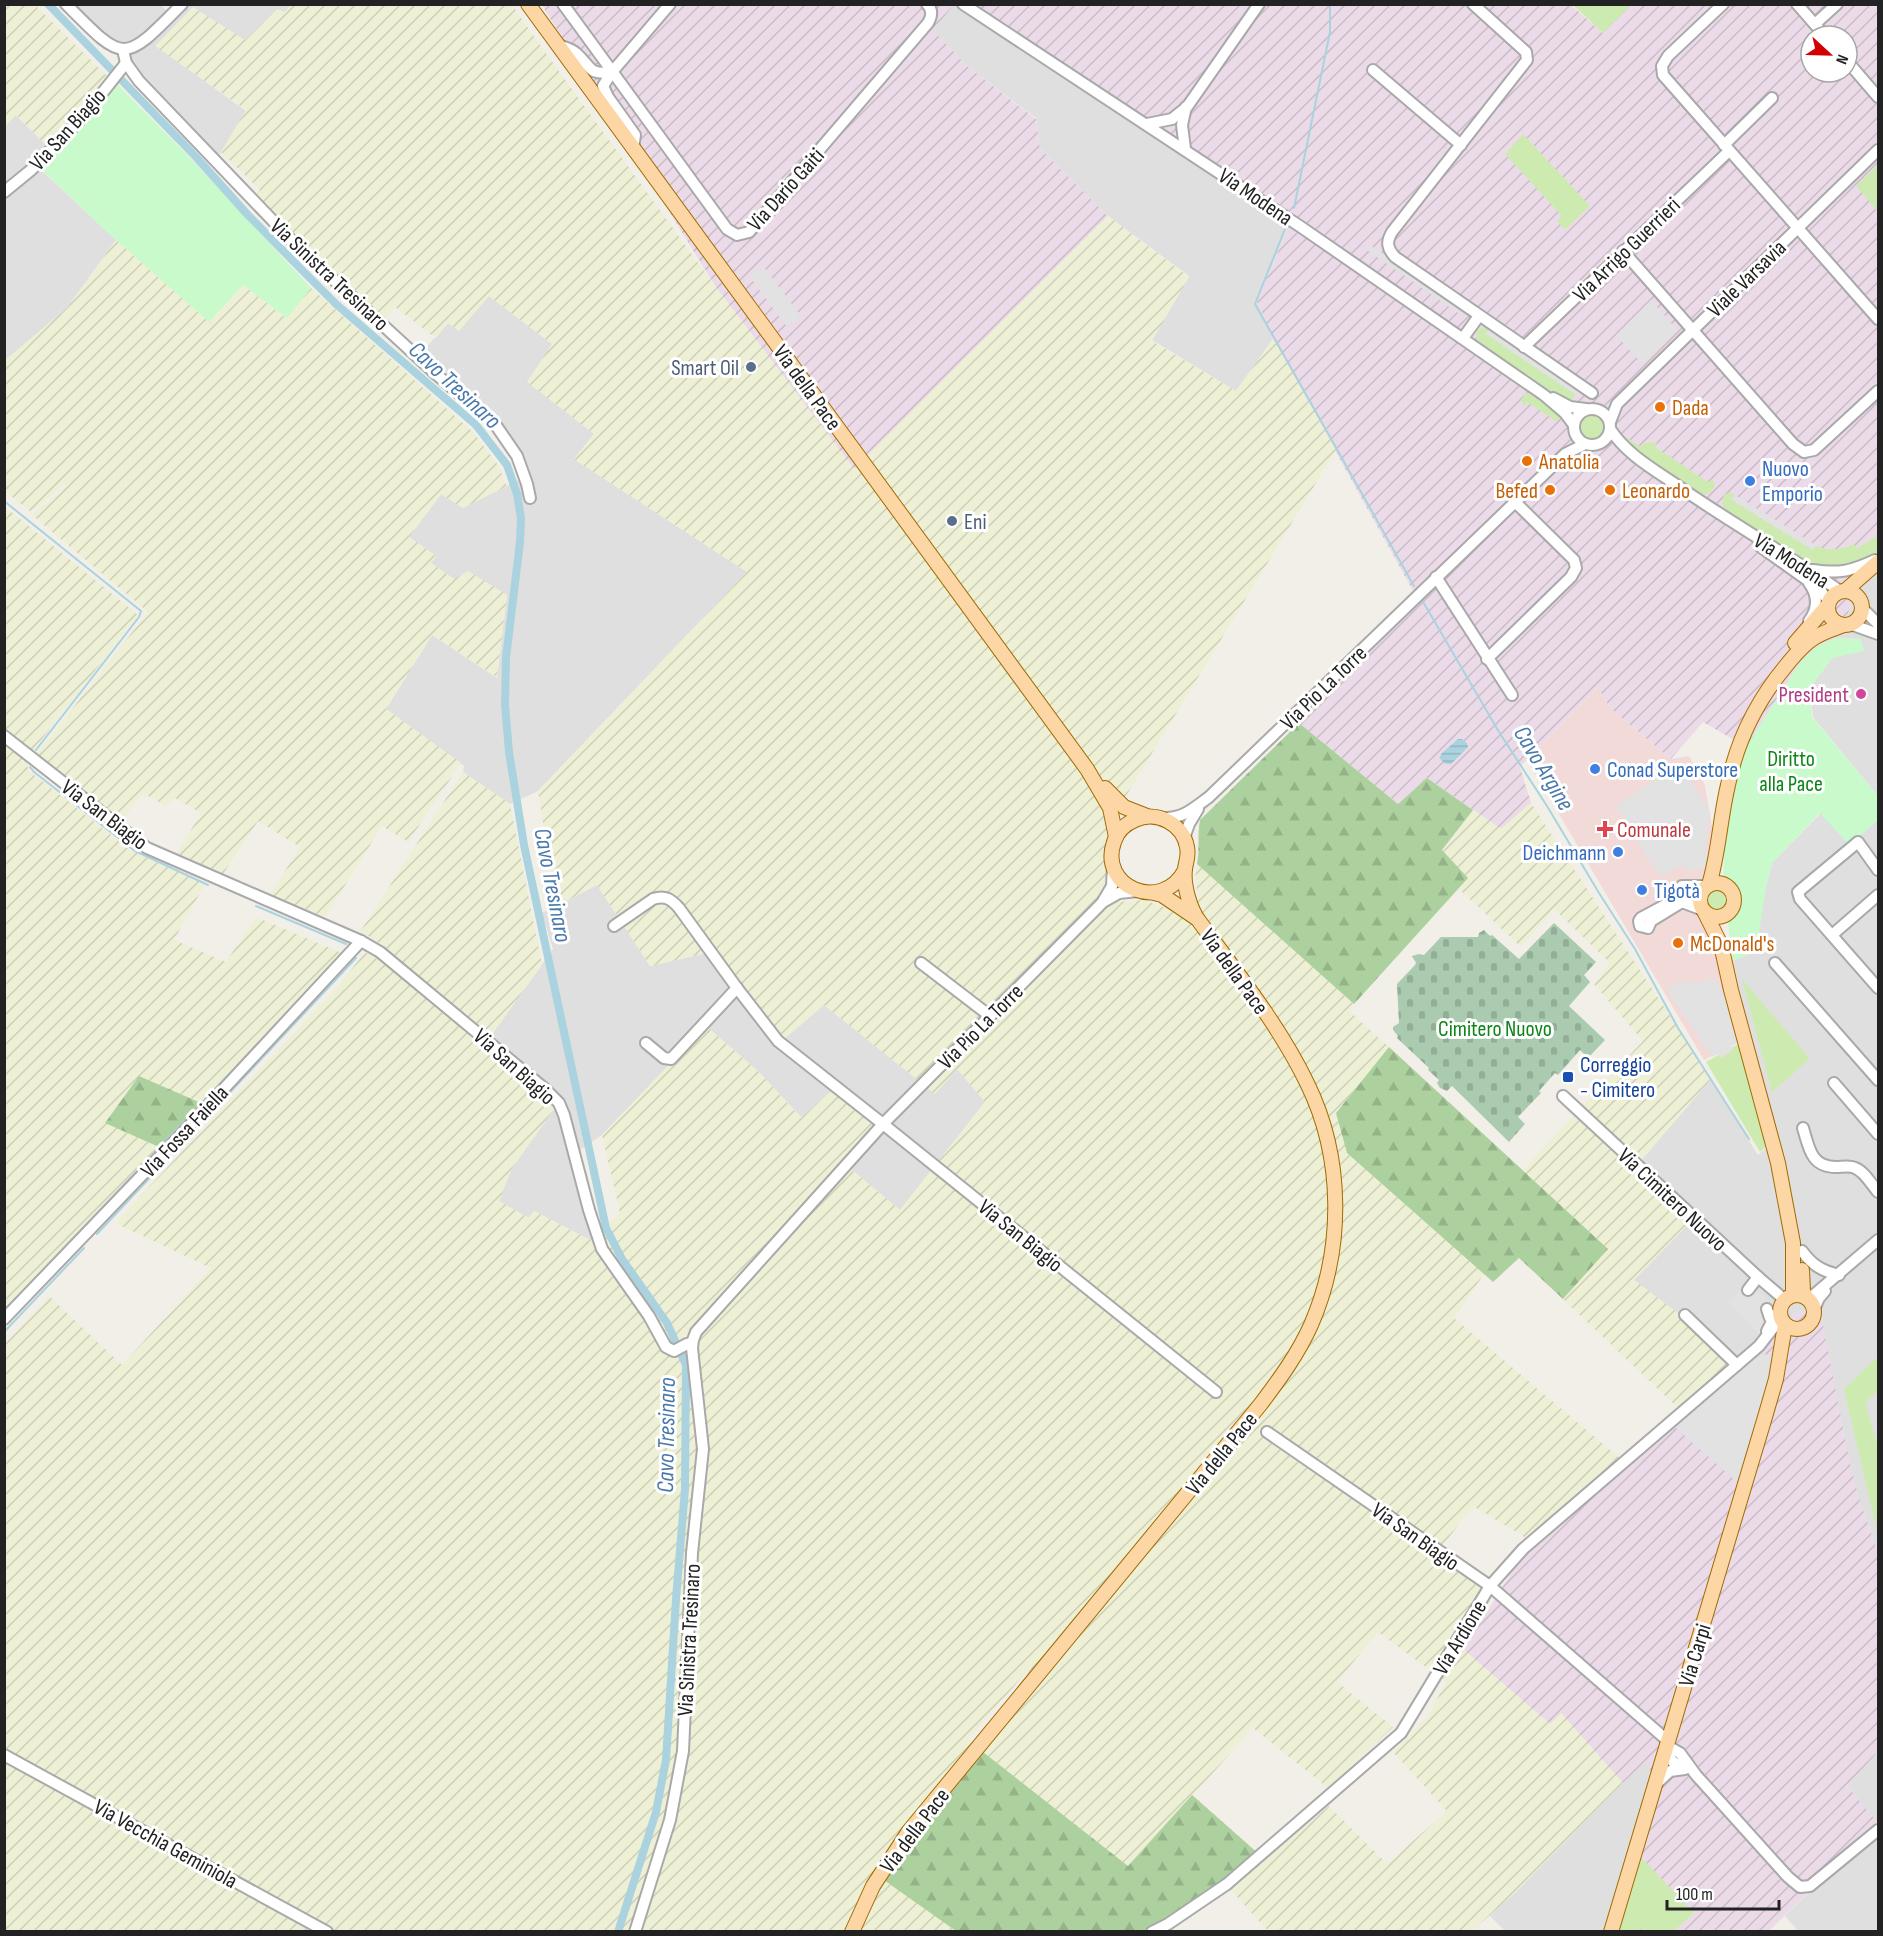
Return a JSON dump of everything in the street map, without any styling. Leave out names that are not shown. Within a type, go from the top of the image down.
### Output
[{"type":"main road","name":"Via della Pace","points":[[530,4],[1087,769],[1110,808],[1116,837]]},
{"type":"main road","points":[[1802,1329],[1794,1329],[1789,1309],[1794,1252],[1791,1225],[1778,1163],[1721,945],[1704,912],[1700,898],[1708,885],[1717,852],[1732,767],[1750,722],[1776,670],[1828,604],[1831,596],[1843,590],[1878,560]]},
{"type":"main road","points":[[1768,688],[1807,643],[1820,634],[1847,625],[1859,618],[1867,580],[1878,569]]},
{"type":"main road","points":[[1843,590],[1851,591],[1861,603]]},
{"type":"main road","points":[[1828,604],[1828,612],[1834,621],[1847,625]]},
{"type":"main road","name":"Via della Pace","points":[[1087,769],[1118,803],[1131,811],[1147,816]]},
{"type":"main road","points":[[1147,816],[1162,818],[1175,826],[1184,838],[1188,850],[1185,870],[1173,885],[1154,893],[1138,891],[1122,882],[1113,866],[1112,849],[1116,837],[1129,822],[1147,816]]},
{"type":"main road","points":[[1717,852],[1721,868],[1735,900],[1723,928],[1721,945]]},
{"type":"main road","name":"Via della Pace","points":[[852,1932],[873,1886],[909,1832],[1260,1406],[1301,1344],[1322,1295],[1331,1256],[1336,1214],[1332,1162],[1320,1116],[1308,1084],[1282,1037],[1196,918],[1188,893],[1185,870]]},
{"type":"main road","points":[[1708,885],[1721,883],[1729,887]]},
{"type":"main road","name":"Via della Pace","points":[[1154,893],[1171,900],[1196,918]]},
{"type":"main road","points":[[1704,912],[1716,918],[1728,914]]},
{"type":"main road","points":[[1778,1163],[1789,1193],[1802,1251],[1803,1291],[1789,1309]]},
{"type":"main road","name":"Via Carpi","points":[[1611,1932],[1776,1379],[1789,1309],[1813,1320],[1802,1329],[1791,1345],[1776,1379]]},
{"type":"street","points":[[66,4],[100,39],[108,45],[123,50],[141,44],[182,4]]},
{"type":"street","name":"Via Dario Gaiti","points":[[563,4],[727,230],[738,236],[749,232],[928,23],[932,14],[927,4]]},
{"type":"street","points":[[633,148],[635,135],[608,97],[603,86],[669,4]]},
{"type":"street","name":"Via Modena","points":[[963,4],[1166,136],[1463,338],[1544,395],[1565,413],[1574,428]]},
{"type":"street","points":[[1166,136],[1259,4]]},
{"type":"street","points":[[1473,4],[1526,52],[1525,63],[1392,232],[1387,244],[1395,257],[1592,393]]},
{"type":"street","points":[[1723,4],[1668,57],[1661,70],[1666,80],[1878,319]]},
{"type":"street","points":[[1797,4],[1815,24],[1837,4]]},
{"type":"street","points":[[557,44],[575,52],[593,72],[599,74],[612,72]]},
{"type":"street","name":"Via Sinistra Tresinaro","points":[[123,50],[123,66],[297,246],[495,424],[517,456],[530,498]]},
{"type":"street","name":"Via San Biagio","points":[[4,192],[31,170],[84,116],[123,66]]},
{"type":"street","points":[[1373,70],[1461,145]]},
{"type":"street","points":[[1859,75],[1878,97]]},
{"type":"street","name":"Via Arrigo Guerrieri","points":[[1524,347],[1726,148],[1772,98]]},
{"type":"street","points":[[1147,124],[1177,122]]},
{"type":"street","points":[[1177,122],[1185,149]]},
{"type":"street","name":"Viale Varsavia","points":[[1600,410],[1617,404],[1877,149]]},
{"type":"street","points":[[1623,251],[1793,444],[1804,452],[1814,450],[1878,391]]},
{"type":"street","points":[[1463,338],[1479,316]]},
{"type":"street","name":"Via Modena","points":[[1544,395],[1570,406],[1586,409]]},
{"type":"street","name":"Viale Varsavia","points":[[1610,426],[1617,404]]},
{"type":"street","points":[[1586,409],[1600,410],[1604,413],[1610,426],[1607,437],[1600,443],[1585,444],[1578,438],[1574,428],[1576,417],[1586,409]]},
{"type":"street","name":"Via Modena","points":[[1610,426],[1626,450]]},
{"type":"street","name":"Via Pio La Torre","points":[[1565,454],[1574,428]]},
{"type":"street","name":"Via Modena","points":[[1600,443],[1626,450],[1743,530],[1760,546],[1807,574],[1843,590]]},
{"type":"street","name":"Via Pio La Torre","points":[[1162,818],[1184,815],[1209,796],[1565,454],[1585,444]]},
{"type":"street","points":[[1488,659],[1571,577],[1576,568],[1574,560],[1515,502]]},
{"type":"street","points":[[1807,574],[1849,571],[1878,560]]},
{"type":"street","name":"Via Modena","points":[[1807,574],[1822,591],[1828,604]]},
{"type":"street","name":"Via Modena","points":[[1792,647],[1815,609],[1815,595],[1807,574]]},
{"type":"street","points":[[1436,577],[1512,695]]},
{"type":"street","points":[[1861,603],[1878,624]]},
{"type":"street","points":[[1847,625],[1878,634]]},
{"type":"street","name":"Via San Biagio","points":[[4,736],[147,848],[361,941],[388,958],[555,1099],[569,1130],[589,1210],[602,1249],[649,1316],[666,1347],[671,1351],[684,1346]]},
{"type":"street","name":"Via Pio La Torre","points":[[1184,838],[1191,818],[1209,796]]},
{"type":"street","points":[[1878,870],[1858,842],[1798,892],[1800,899],[1878,988]]},
{"type":"street","name":"Via Pio La Torre","points":[[883,1124],[1102,903],[1112,886],[1113,866]]},
{"type":"street","points":[[1704,912],[1680,898],[1682,886],[1708,885]]},
{"type":"street","name":"Via Pio La Torre","points":[[1102,903],[1119,893],[1138,891]]},
{"type":"street","points":[[1832,935],[1878,895]]},
{"type":"street","name":"Via San Biagio","points":[[614,926],[653,899],[659,897],[670,899],[778,1041],[1216,1392]]},
{"type":"street","name":"Via Fossa Faiella","points":[[4,1319],[361,941]]},
{"type":"street","points":[[921,963],[990,1016]]},
{"type":"street","points":[[1775,963],[1878,1080]]},
{"type":"street","points":[[646,1043],[664,1058],[671,1059],[737,988]]},
{"type":"street","points":[[1834,1083],[1878,1134]]},
{"type":"street","name":"Via Cimitero Nuovo","points":[[1563,1096],[1758,1277],[1789,1309]]},
{"type":"street","points":[[684,1346],[883,1124]]},
{"type":"street","points":[[1803,1128],[1810,1154],[1815,1161],[1828,1167],[1858,1169],[1878,1192]]},
{"type":"street","name":"Via Ardione","points":[[1152,1932],[1168,1924],[1227,1884],[1401,1733],[1490,1586],[1523,1549],[1760,1346],[1789,1309],[1819,1298],[1839,1275],[1878,1240]]},
{"type":"street","points":[[1802,1251],[1815,1266],[1839,1275]]},
{"type":"street","points":[[1748,1290],[1758,1277]]},
{"type":"street","points":[[1685,1315],[1737,1365]]},
{"type":"street","name":"Via Sinistra Tresinaro","points":[[635,1932],[670,1820],[682,1751],[692,1553],[703,1449],[684,1346]]},
{"type":"street","name":"Via San Biagio","points":[[1267,1432],[1490,1586],[1667,1745],[1672,1761],[1696,1775]]},
{"type":"street","points":[[1674,1722],[1680,1753]]},
{"type":"street","points":[[1667,1745],[1680,1753],[1696,1775],[1788,1877],[1800,1887],[1810,1886],[1878,1830]]},
{"type":"street","name":"Via Vecchia Geminiola","points":[[4,1755],[327,1932]]},
{"type":"street","points":[[1654,1787],[1659,1779],[1670,1771],[1683,1768]]},
{"type":"shaded area","points":[[1570,4],[1603,33],[1629,5],[1878,5],[1878,564],[1868,571],[1836,638],[1818,646],[1746,747],[1703,722],[1671,759],[1610,708],[1598,687],[1520,767],[1531,803],[1501,829],[1427,778],[1398,804],[1299,723],[1417,598],[1273,339],[1257,301],[1293,216],[961,5]]},
{"type":"shaded area","points":[[70,5],[161,5],[168,12],[190,5],[291,5],[285,12],[277,9],[245,40],[156,46],[246,111],[217,159],[127,61]]},
{"type":"shaded area","points":[[542,5],[954,5],[933,30],[967,66],[1036,119],[1040,149],[1108,216],[854,469],[715,286]]},
{"type":"shaded area","points":[[954,5],[961,5],[1293,216],[1257,301],[1273,339],[1236,391],[1152,340],[1189,276],[1108,216],[1040,149],[1036,118],[967,66],[933,30]]},
{"type":"shaded area","points":[[15,115],[54,152],[40,169],[116,240],[67,308],[5,361],[4,126]]},
{"type":"shaded area","points":[[1370,245],[1464,310],[1461,315],[1367,250]]},
{"type":"shaded area","points":[[763,266],[801,316],[787,327],[749,276]]},
{"type":"shaded area","points":[[488,295],[552,344],[594,434],[574,459],[747,572],[538,791],[510,804],[463,772],[464,766],[386,709],[432,635],[497,678],[507,595],[454,579],[430,563],[436,556],[409,537],[441,494],[463,508],[528,475],[513,441],[420,354],[448,323],[459,331]]},
{"type":"shaded area","points":[[1651,300],[1677,330],[1643,365],[1616,335]]},
{"type":"shaded area","points":[[1490,328],[1580,390],[1576,395],[1486,334]]},
{"type":"shaded area","points":[[1735,495],[1816,545],[1813,550],[1732,500]]},
{"type":"shaded area","points":[[1878,564],[1878,796],[1813,717],[1810,688],[1832,658],[1861,639],[1836,638],[1868,571]]},
{"type":"shaded area","points":[[1598,687],[1610,708],[1671,759],[1689,756],[1705,785],[1714,839],[1707,878],[1696,897],[1698,912],[1713,938],[1740,1041],[1704,1060],[1527,760]]},
{"type":"shaded area","points":[[1674,766],[1678,772],[1683,769],[1710,811],[1705,851],[1708,855],[1701,869],[1688,871],[1682,865],[1660,877],[1616,806]]},
{"type":"shaded area","points":[[1821,813],[1849,844],[1878,820],[1878,1553],[1853,1482],[1735,1363],[1634,1280],[1695,1217],[1639,1162],[1711,1079],[1758,1155],[1778,1138],[1753,1051],[1733,961],[1749,954],[1772,863]]},
{"type":"shaded area","points":[[597,885],[650,966],[711,952],[824,1005],[935,1093],[957,1069],[985,1102],[900,1210],[847,1166],[758,1071],[706,1026],[602,1135],[571,1156],[593,1237],[590,1240],[534,1211],[529,1218],[498,1201],[512,1168],[557,1105],[556,1091],[490,1037],[553,949],[542,913]]},
{"type":"shaded area","points":[[1708,977],[1715,980],[1722,989],[1737,1043],[1731,1046],[1733,1050],[1721,1058],[1718,1054],[1712,1057],[1667,990],[1679,982],[1706,982]]},
{"type":"shaded area","points":[[1749,1282],[1769,1303],[1767,1330],[1761,1336],[1728,1302]]},
{"type":"shaded area","points":[[1819,1305],[1850,1464],[1878,1553],[1878,1743],[1875,1755],[1847,1786],[1878,1825],[1769,1931],[1610,1931],[1656,1785],[1646,1761],[1623,1783],[1561,1714],[1550,1724],[1463,1650],[1531,1541],[1796,1313]]},
{"type":"shaded area","points":[[1762,1352],[1774,1360],[1738,1483],[1674,1426]]},
{"type":"shaded area","points":[[1878,1743],[1878,1823],[1847,1786],[1875,1755]]},
{"type":"shaded area","points":[[1646,1760],[1656,1785],[1610,1931],[1505,1931],[1490,1916]]},
{"type":"shaded area","points":[[1878,1825],[1878,1931],[1798,1931],[1785,1916]]},
{"type":"green space","points":[[5,5],[35,5],[108,77],[95,98],[48,147],[16,115],[5,126]]},
{"type":"green space","points":[[291,5],[512,5],[715,286],[854,469],[1108,216],[1189,277],[1152,341],[1236,391],[1273,339],[1336,450],[1126,796],[1108,821],[1105,854],[1107,886],[1104,893],[1116,902],[1144,900],[1175,914],[1198,898],[1195,879],[1197,864],[1354,1004],[1349,1011],[1389,1047],[1336,1113],[1347,1153],[1484,1274],[1454,1318],[1623,1461],[1531,1541],[1473,1506],[1437,1553],[1481,1589],[1463,1649],[1550,1724],[1561,1713],[1623,1783],[1514,1894],[1472,1931],[1268,1931],[1230,1889],[1329,1806],[1387,1864],[1447,1811],[1393,1752],[1428,1716],[1446,1682],[1378,1632],[1337,1682],[1393,1727],[1328,1788],[1253,1728],[1193,1795],[1260,1855],[1146,1931],[5,1931],[4,1345],[49,1296],[122,1365],[211,1268],[115,1223],[339,985],[365,952],[386,964],[485,1043],[557,1105],[512,1168],[499,1201],[529,1218],[534,1211],[590,1240],[620,1213],[602,1135],[706,1026],[758,1071],[801,1118],[835,1088],[882,1124],[847,1166],[900,1210],[985,1102],[957,1069],[935,1094],[824,1005],[783,1040],[711,952],[650,966],[597,885],[562,903],[538,791],[747,572],[574,459],[594,434],[527,382],[552,344],[489,296],[459,331],[448,323],[436,338],[395,307],[384,320],[342,284],[254,198],[260,190],[221,152],[246,110],[155,46],[193,7],[245,40],[277,9],[285,12]],"holes":[[[1033,1665],[977,1748],[969,1739]]]},
{"type":"green space","points":[[1573,5],[1631,5],[1603,33]]},
{"type":"green space","points":[[117,84],[195,163],[311,288],[287,318],[243,285],[209,322],[116,240],[40,168]]},
{"type":"green space","points":[[1523,134],[1590,206],[1565,230],[1557,221],[1562,216],[1505,154]]},
{"type":"green space","points":[[1878,165],[1878,212],[1856,186]]},
{"type":"green space","points":[[116,240],[209,322],[243,285],[286,318],[311,288],[473,432],[498,465],[507,486],[463,508],[441,494],[409,537],[436,556],[431,563],[454,579],[468,571],[507,595],[497,677],[432,635],[386,709],[461,763],[408,842],[382,826],[325,917],[270,895],[300,847],[258,821],[223,874],[177,853],[201,813],[175,798],[166,806],[145,794],[120,822],[36,755],[148,612],[32,515],[69,484],[63,485],[31,512],[5,491],[4,361],[67,308]]},
{"type":"green space","points":[[1485,326],[1490,328],[1486,334],[1576,395],[1569,404],[1480,343],[1476,338],[1477,331]]},
{"type":"green space","points":[[1526,392],[1562,414],[1557,422],[1527,402],[1524,407],[1521,400]]},
{"type":"green space","points":[[1592,416],[1600,420],[1604,428],[1600,436],[1592,440],[1584,436],[1580,428],[1584,420]]},
{"type":"green space","points":[[1626,437],[1641,447],[1644,443],[1657,442],[1655,447],[1708,482],[1712,479],[1715,483],[1713,488],[1708,494],[1700,494],[1622,441]]},
{"type":"green space","points":[[1735,494],[1731,500],[1813,550],[1816,546],[1835,549],[1854,544],[1857,548],[1878,535],[1878,554],[1845,567],[1826,569],[1816,567],[1790,554],[1726,512],[1722,503],[1724,495]]},
{"type":"green space","points":[[4,506],[138,615],[32,752],[5,731]]},
{"type":"green space","name":"Diritto alla Pace","points":[[1836,638],[1861,639],[1864,651],[1832,658],[1810,688],[1812,717],[1878,796],[1878,820],[1849,845],[1820,813],[1772,863],[1759,933],[1749,954],[1733,961],[1723,884],[1725,835],[1736,781],[1746,747],[1800,662],[1818,645]]},
{"type":"green space","points":[[1299,723],[1398,804],[1427,778],[1473,810],[1442,850],[1468,878],[1354,1004],[1197,864],[1200,820]]},
{"type":"green space","points":[[4,741],[28,761],[29,771],[132,851],[205,884],[174,940],[226,962],[256,917],[342,953],[201,1103],[139,1077],[106,1123],[159,1147],[5,1308]]},
{"type":"green space","points":[[463,772],[510,804],[542,965],[490,1037],[374,939],[360,932]]},
{"type":"green space","points":[[1531,803],[1711,1079],[1640,1162],[1695,1217],[1634,1280],[1686,1319],[1735,1363],[1681,1411],[1563,1299],[1607,1249],[1523,1170],[1643,1041],[1594,984],[1610,963],[1554,909],[1521,947],[1459,889],[1468,878],[1442,851],[1473,810],[1501,829]]},
{"type":"green space","points":[[1716,886],[1726,889],[1729,909],[1719,914],[1712,913],[1704,903],[1707,892]]},
{"type":"green space","name":"Cimitero Nuovo","points":[[1554,923],[1596,962],[1584,975],[1590,982],[1569,1006],[1605,1040],[1588,1058],[1580,1050],[1558,1075],[1555,1073],[1539,1091],[1541,1093],[1518,1117],[1525,1124],[1509,1142],[1452,1086],[1447,1091],[1440,1088],[1437,1083],[1439,1080],[1428,1070],[1429,1068],[1397,1038],[1393,1027],[1399,1023],[1397,984],[1415,965],[1412,956],[1424,955],[1441,937],[1478,937],[1479,933],[1484,930],[1519,959]]},
{"type":"green space","points":[[1742,979],[1810,1059],[1772,1092]]},
{"type":"green space","points":[[1738,1044],[1767,1146],[1760,1152],[1706,1062]]},
{"type":"green space","points":[[1389,1047],[1608,1249],[1563,1299],[1519,1258],[1493,1282],[1347,1153],[1336,1113]]},
{"type":"green space","points":[[139,1076],[201,1103],[159,1147],[105,1123]]},
{"type":"green space","points":[[1876,1358],[1878,1361],[1878,1390],[1865,1403],[1878,1447],[1878,1535],[1844,1389]]},
{"type":"green space","points":[[978,1748],[1128,1866],[1192,1795],[1260,1855],[1182,1914],[1146,1931],[956,1931],[881,1878]]},
{"type":"green space","points":[[1639,1855],[1694,1913],[1674,1931],[1643,1931],[1639,1928],[1638,1931],[1617,1932]]},
{"type":"water","points":[[1458,739],[1467,743],[1468,747],[1451,764],[1446,764],[1439,758]]},
{"type":"waterway","name":"Cavo Tresinaro","points":[[48,4],[196,157],[247,214],[336,304],[476,425],[507,465],[517,494],[521,518],[520,542],[506,658],[505,704],[509,752],[524,845],[606,1228],[622,1259],[667,1323],[686,1365],[685,1489],[666,1760],[656,1812],[618,1932]]},
{"type":"waterway","points":[[1294,208],[1330,32],[1330,4]]},
{"type":"waterway","points":[[1287,224],[1255,304],[1414,586]]},
{"type":"waterway","points":[[4,501],[141,611],[139,617],[36,750]]},
{"type":"waterway","name":"Cavo Argine","points":[[1422,600],[1499,732],[1635,949],[1678,1028],[1749,1139]]},
{"type":"waterway","points":[[30,767],[135,851],[208,885]]},
{"type":"waterway","points":[[256,906],[346,944]]},
{"type":"waterway","points":[[97,1234],[356,958]]},
{"type":"waterway","points":[[4,1311],[289,1011]]},
{"type":"waterway","points":[[4,1332],[84,1248]]},
{"type":"place","name":"Smart Oil","points":[[751,367]]},
{"type":"place","name":"Dada","points":[[1660,407]]},
{"type":"place","name":"Anatolia","points":[[1527,461]]},
{"type":"place","name":"Nuovo Emporio","points":[[1750,481]]},
{"type":"place","name":"Befed","points":[[1550,490]]},
{"type":"place","name":"Leonardo","points":[[1610,490]]},
{"type":"place","name":"Eni","points":[[952,521]]},
{"type":"place","name":"President","points":[[1861,694]]},
{"type":"place","name":"Conad Superstore","points":[[1595,769]]},
{"type":"place","name":"Comunale","points":[[1605,829]]},
{"type":"place","name":"Deichmann","points":[[1618,852]]},
{"type":"place","name":"Tigotà","points":[[1642,890]]},
{"type":"place","name":"McDonald's","points":[[1678,943]]},
{"type":"place","name":"Correggio - Cimitero","points":[[1568,1077]]}]
